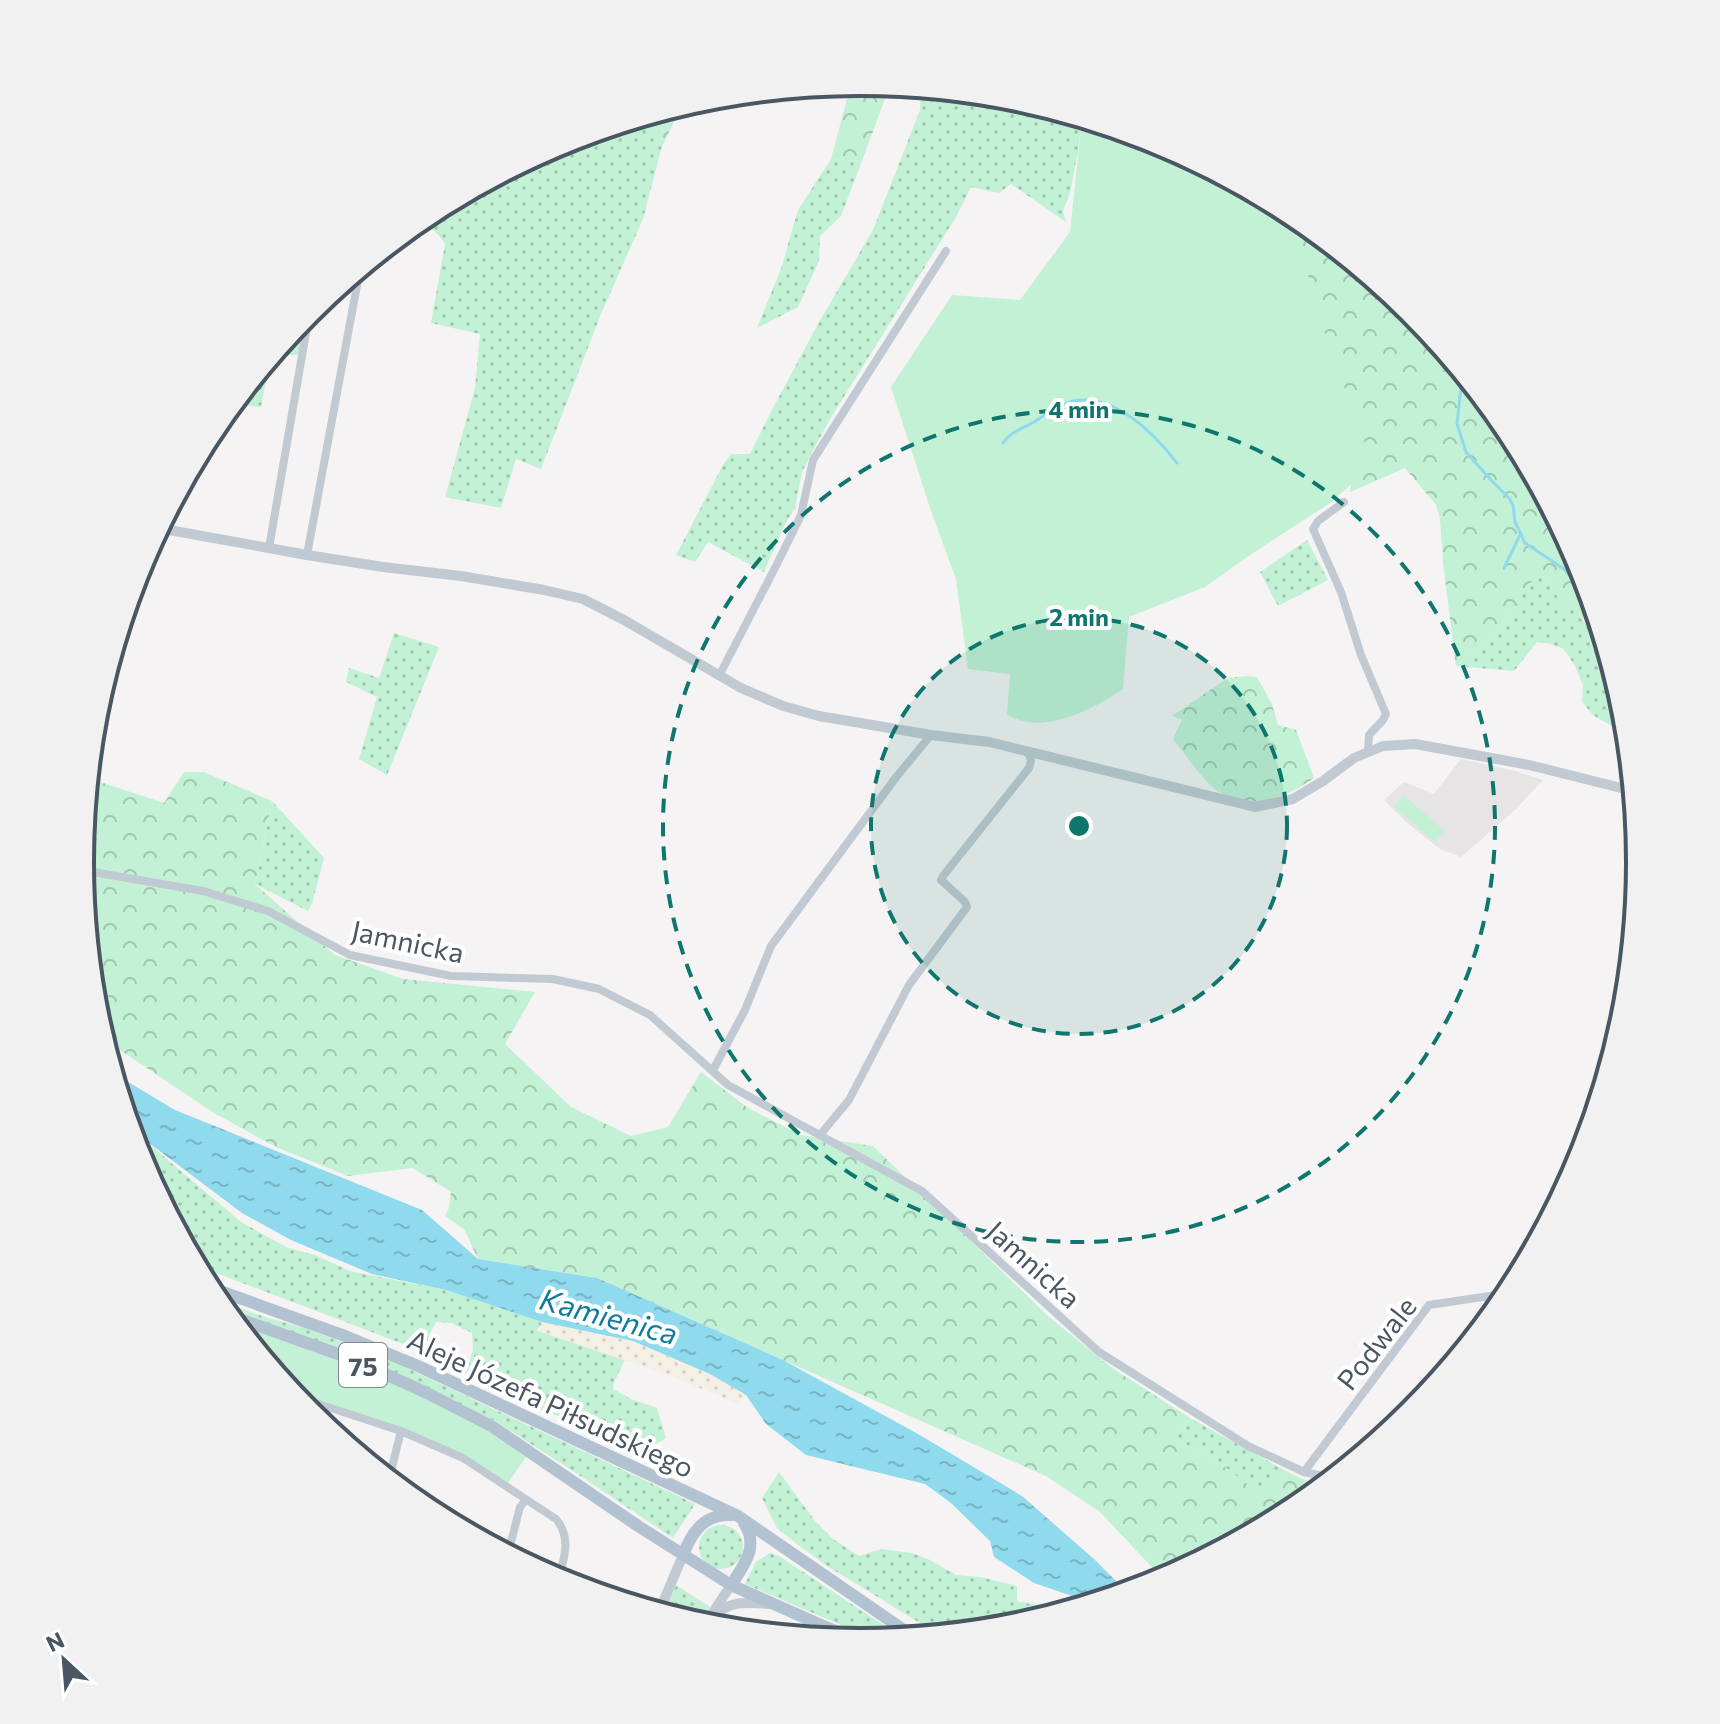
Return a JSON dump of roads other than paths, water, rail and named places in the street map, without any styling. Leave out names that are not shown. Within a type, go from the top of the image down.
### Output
[{"type":"main road","name":"Aleje Józefa Piłsudskiego","points":[[227,1294],[418,1366],[738,1516],[899,1626]]},
{"type":"main road","name":"Aleje Józefa Piłsudskiego","points":[[248,1322],[352,1359],[493,1427],[731,1585],[826,1627]]},
{"type":"main road","points":[[683,1555],[699,1525],[720,1515],[738,1516],[746,1525],[752,1541],[746,1561],[731,1585]]},
{"type":"street","points":[[719,676],[801,515],[813,460],[946,251]]},
{"type":"street","points":[[307,555],[357,284]]},
{"type":"street","points":[[269,548],[306,333]]},
{"type":"street","points":[[1344,502],[1318,521],[1313,529],[1341,592],[1361,655],[1386,714],[1369,735],[1368,752]]},
{"type":"street","points":[[170,530],[383,567],[468,577],[583,599],[719,676],[783,706],[819,716],[989,742],[1255,807],[1293,799],[1354,758],[1383,746],[1415,744],[1529,765],[1622,788]]},
{"type":"street","points":[[713,1070],[745,1010],[771,946],[931,735]]},
{"type":"street","points":[[820,1135],[849,1100],[909,985],[967,907],[941,880],[1029,768],[1031,761],[1028,751]]},
{"type":"street","name":"Jamnicka","points":[[94,872],[203,891],[268,911],[350,955],[451,976],[553,979],[599,989],[650,1015],[728,1085],[922,1191],[1099,1352],[1248,1446],[1304,1472],[1319,1475]]},
{"type":"street","name":"Podwale","points":[[1304,1472],[1429,1305],[1491,1296]]},
{"type":"street","points":[[318,1404],[401,1431],[463,1458],[556,1519],[563,1527],[567,1546],[561,1567]]},
{"type":"street","points":[[392,1468],[401,1431]]},
{"type":"street","points":[[511,1543],[520,1507],[526,1500]]},
{"type":"street","points":[[663,1602],[683,1555]]},
{"type":"street","points":[[713,1613],[731,1585]]},
{"type":"street","points":[[717,1614],[725,1607],[745,1602],[771,1604]]},
{"type":"water","name":"Kamienica","points":[[127,1081],[175,1110],[422,1210],[478,1259],[597,1278],[783,1360],[918,1434],[1022,1496],[1118,1583],[1073,1597],[1034,1583],[994,1557],[990,1541],[951,1503],[925,1484],[806,1455],[766,1424],[746,1395],[710,1374],[633,1341],[542,1322],[446,1290],[372,1274],[291,1240],[242,1213],[147,1142]]},
{"type":"waterway","points":[[1461,387],[1457,424],[1466,452],[1509,498],[1525,543],[1571,577]]},
{"type":"waterway","points":[[1003,443],[1013,433],[1057,407],[1088,400],[1118,409],[1132,418],[1177,463]]},
{"type":"waterway","points":[[1504,568],[1521,533]]}]
